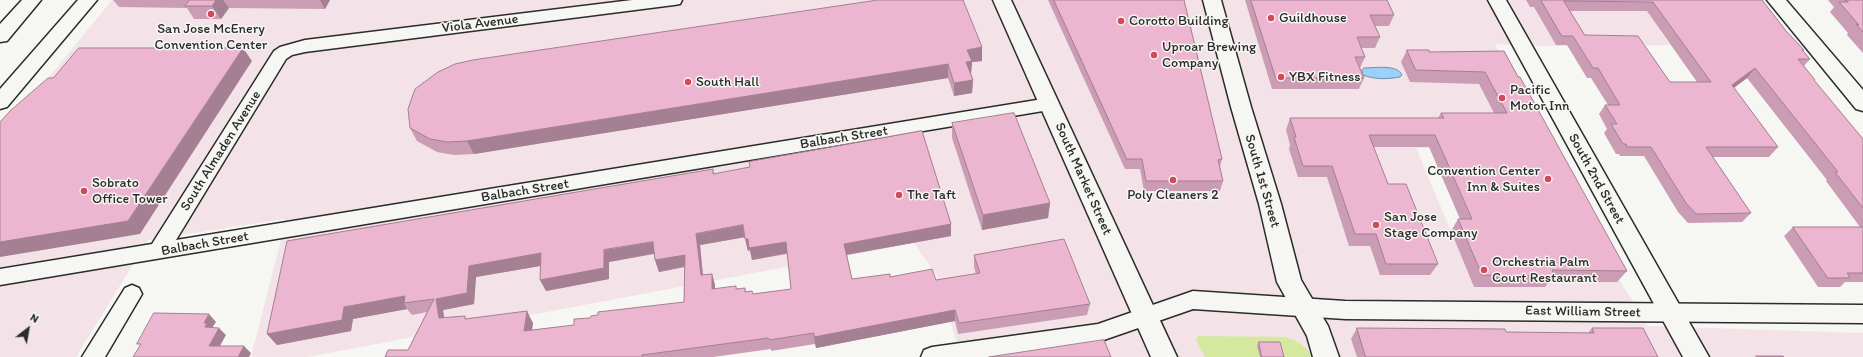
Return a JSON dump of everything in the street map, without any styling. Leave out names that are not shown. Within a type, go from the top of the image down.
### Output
[{"type":"street","points":[[0,36],[32,0]]},
{"type":"street","points":[[0,102],[88,0]]},
{"type":"street","name":"Viola Avenue","points":[[286,51],[305,46],[674,0]]},
{"type":"street","name":"South Market Street","points":[[1002,0],[1144,317],[1164,357]]},
{"type":"street","name":"South 1st Street","points":[[1212,0],[1241,107],[1270,204],[1284,267],[1289,282],[1319,334],[1326,357]]},
{"type":"street","name":"South 2nd Street","points":[[1497,0],[1696,357]]},
{"type":"street","points":[[1776,0],[1863,104]]},
{"type":"street","name":"South Almaden Avenue","points":[[158,252],[280,55],[286,51]]},
{"type":"street","name":"Balbach Street","points":[[0,277],[1049,104]]},
{"type":"street","points":[[93,357],[132,294]]},
{"type":"street","name":"East William Street","points":[[932,357],[1098,332],[1193,300],[1345,310],[1863,314]]},
{"type":"shaded area","points":[[112,0],[1761,0],[1787,32],[1661,32],[1670,45],[1545,46],[1495,44],[1546,149],[1416,148],[1451,231],[1589,231],[1648,326],[1863,333],[1863,357],[961,357],[937,276],[914,243],[307,357],[251,357],[285,219],[148,240],[76,357],[0,357],[0,137]]},
{"type":"green space","points":[[1198,336],[1285,337],[1297,341],[1304,346],[1311,357],[1205,357],[1196,340]]},
{"type":"water","points":[[1364,68],[1391,68],[1396,69],[1402,75],[1400,77],[1382,79],[1373,78],[1363,75],[1362,71]]},
{"type":"building","points":[[190,0],[216,0],[212,6],[185,6]]},
{"type":"building","name":"South Hall","points":[[878,0],[963,0],[982,47],[967,50],[972,61],[966,62],[973,80],[954,83],[948,64],[467,141],[447,142],[430,139],[410,128],[408,109],[415,89],[438,72],[455,64],[473,60]]},
{"type":"building","points":[[1054,0],[1184,0],[1222,159],[1218,160],[1223,181],[1146,181],[1142,159],[1127,159]]},
{"type":"building","points":[[1251,0],[1387,0],[1394,15],[1370,15],[1380,37],[1357,37],[1365,57],[1355,57],[1364,78],[1276,78]]},
{"type":"building","points":[[1541,0],[1762,0],[1810,59],[1798,59],[1863,139],[1863,208],[1835,172],[1838,172],[1755,68],[1732,85],[1778,147],[1706,147],[1751,213],[1696,214],[1686,203],[1651,147],[1627,147],[1626,144],[1623,144],[1611,124],[1617,124],[1605,105],[1620,105],[1598,68],[1593,68],[1573,36],[1562,36]],"holes":[[[1564,1],[1653,2],[1711,82],[1670,82],[1638,36],[1585,35]]]},
{"type":"building","points":[[1845,0],[1863,0],[1863,32],[1856,24],[1859,25],[1839,2],[1848,2]]},
{"type":"building","name":"Sobrato Office Tower","points":[[79,48],[243,48],[128,221],[0,242],[0,122],[10,111],[48,78],[53,78]]},
{"type":"building","points":[[1407,50],[1429,50],[1429,52],[1504,51],[1518,77],[1520,77],[1627,271],[1552,270],[1554,276],[1482,275],[1458,219],[1472,219],[1435,135],[1369,135],[1388,184],[1406,184],[1438,264],[1386,264],[1376,234],[1355,234],[1332,166],[1303,166],[1290,118],[1444,118],[1441,113],[1507,113],[1485,72],[1416,70]]},
{"type":"building","points":[[1014,113],[1050,203],[983,215],[952,123]]},
{"type":"building","points":[[922,131],[951,224],[844,244],[852,279],[890,274],[890,277],[932,269],[936,280],[980,273],[974,255],[1064,239],[1090,304],[959,323],[955,310],[814,337],[814,333],[769,340],[768,338],[642,355],[642,357],[385,357],[388,350],[408,350],[434,299],[404,303],[405,296],[344,307],[342,320],[267,334],[287,241],[713,169],[713,174],[750,167],[749,162]],"holes":[[[743,225],[745,239],[748,239],[749,248],[786,242],[791,289],[753,294],[752,291],[745,292],[745,288],[736,289],[736,286],[712,289],[712,274],[701,275],[696,234]],[[653,242],[655,260],[685,255],[684,302],[598,312],[598,315],[591,316],[590,318],[574,319],[574,325],[524,331],[527,311],[465,319],[465,316],[439,318],[436,299],[467,293],[469,266],[541,253],[540,280],[604,268],[604,250]]]},
{"type":"building","points":[[1793,227],[1863,227],[1863,273],[1847,273],[1850,278],[1828,278]]},
{"type":"building","points":[[154,313],[209,314],[204,323],[207,323],[205,327],[219,328],[209,346],[244,346],[238,357],[133,357],[141,344],[137,344]]},
{"type":"building","points":[[1357,328],[1505,329],[1506,332],[1594,333],[1592,328],[1643,328],[1658,357],[1366,357]]},
{"type":"building","points":[[1104,340],[1111,357],[989,357]]},
{"type":"building","points":[[1259,342],[1280,342],[1284,357],[1262,357]]},
{"type":"building","points":[[1756,356],[1783,356],[1784,357],[1757,357]]},
{"type":"place","name":"San Jose McEnery Convention Center","points":[[211,14]]},
{"type":"place","name":"Guildhouse","points":[[1271,18]]},
{"type":"place","name":"Corotto Building","points":[[1121,21]]},
{"type":"place","name":"Uproar Brewing Company","points":[[1154,55]]},
{"type":"place","name":"YBX Fitness","points":[[1281,77]]},
{"type":"place","name":"South Hall","points":[[688,82]]},
{"type":"place","name":"Pacific Motor Inn","points":[[1502,98]]},
{"type":"place","name":"Convention Center Inn & Suites","points":[[1548,179]]},
{"type":"place","name":"Poly Cleaners 2","points":[[1173,180]]},
{"type":"place","name":"Sobrato Office Tower","points":[[84,191]]},
{"type":"place","name":"The Taft","points":[[899,195]]},
{"type":"place","name":"San Jose Stage Company","points":[[1376,225]]},
{"type":"place","name":"Orchestria Palm Court Restaurant","points":[[1484,270]]}]
